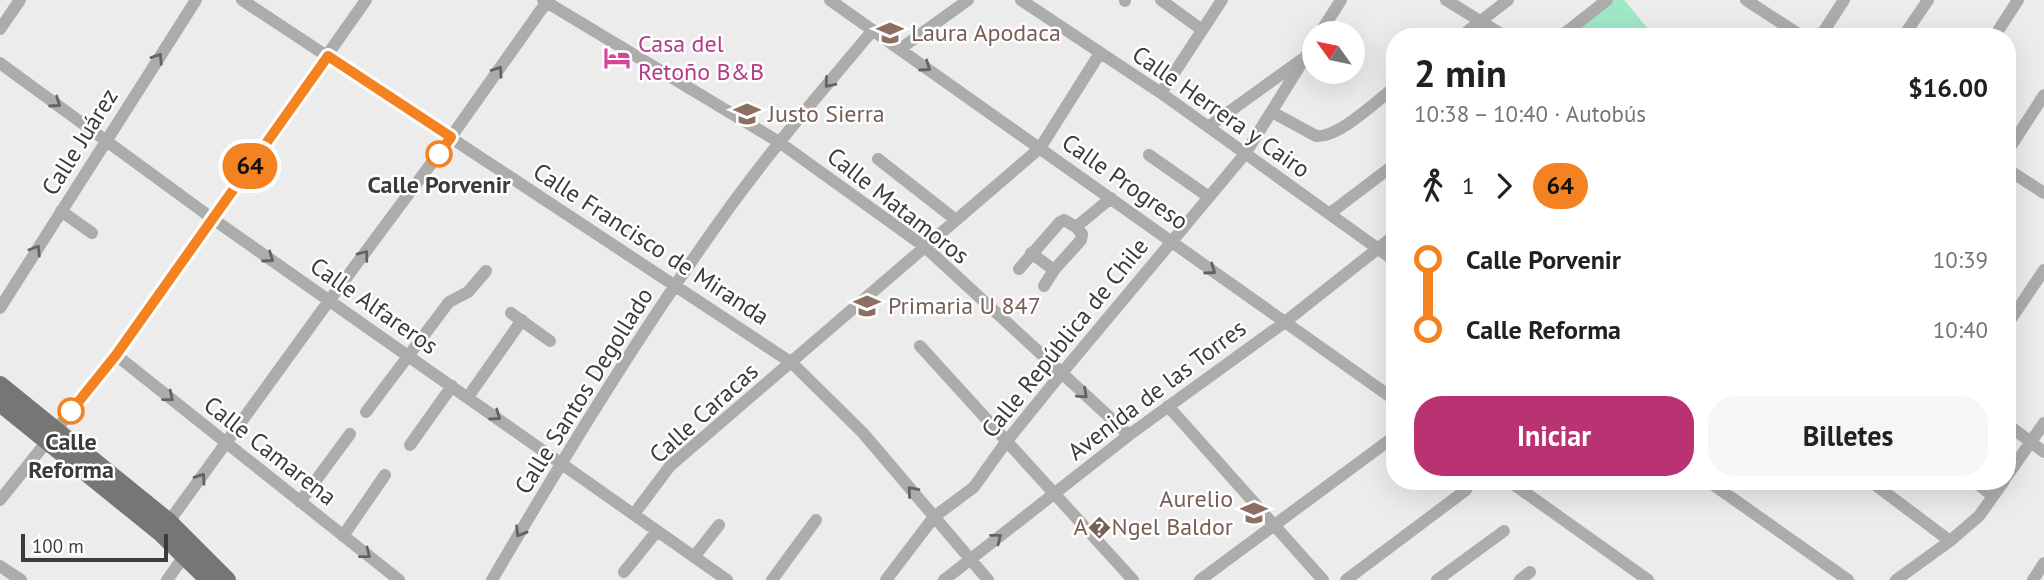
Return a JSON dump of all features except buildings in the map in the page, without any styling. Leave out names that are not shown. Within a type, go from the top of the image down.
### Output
[{"type":"main road","points":[[0,385],[52,436],[227,580]]},
{"type":"main road","points":[[0,402],[52,436]]},
{"type":"main road","points":[[165,528],[185,555],[209,580]]},
{"type":"street","points":[[0,29],[20,0]]},
{"type":"street","name":"Calle Juárez","points":[[0,308],[196,0]]},
{"type":"street","name":"Calle Francisco de Miranda","points":[[242,0],[792,363],[863,433],[988,580]]},
{"type":"street","points":[[0,500],[116,355],[366,0]]},
{"type":"street","name":"Calle Progreso","points":[[830,0],[1386,394]]},
{"type":"street","points":[[900,50],[968,0]]},
{"type":"street","name":"Calle Herrera y Cairo","points":[[1021,0],[1161,93],[1386,255]]},
{"type":"street","points":[[1161,0],[1202,30]]},
{"type":"street","points":[[1161,93],[1222,0]]},
{"type":"street","points":[[1328,21],[1341,0]]},
{"type":"street","points":[[1446,0],[1491,28]]},
{"type":"street","points":[[1471,28],[1508,0]]},
{"type":"street","points":[[1571,28],[1607,0]]},
{"type":"street","points":[[1746,0],[1789,28]]},
{"type":"street","points":[[1826,28],[1844,0]]},
{"type":"street","points":[[1909,28],[1928,0]]},
{"type":"street","points":[[2000,28],[2018,0]]},
{"type":"street","points":[[165,528],[451,137],[546,1]]},
{"type":"street","name":"Calle Matamoros","points":[[546,1],[779,142],[925,247],[1129,435]]},
{"type":"street","name":"Calle Santos Degollado","points":[[492,580],[561,462],[732,204],[779,142],[873,30]]},
{"type":"street","name":"Calle Caracas","points":[[634,514],[670,466],[1040,148],[1100,52]]},
{"type":"street","points":[[1208,127],[1302,59]]},
{"type":"street","name":"Calle Alfareros","points":[[0,63],[213,219],[727,580]]},
{"type":"street","name":"Calle República de Chile","points":[[886,580],[934,517],[974,487],[1061,374],[1245,154],[1302,63]]},
{"type":"street","points":[[1272,112],[1316,136],[1323,137],[1342,127],[1386,94]]},
{"type":"street","points":[[2016,138],[2044,95]]},
{"type":"street","points":[[1149,155],[1209,197]]},
{"type":"street","points":[[878,159],[956,220]]},
{"type":"street","points":[[1329,214],[1386,171]]},
{"type":"street","points":[[2016,175],[2044,193]]},
{"type":"street","points":[[1076,227],[1111,198]]},
{"type":"street","points":[[61,211],[92,233]]},
{"type":"street","points":[[1019,269],[1060,222],[1064,220],[1076,227],[1082,234],[1081,240],[1054,270],[1044,286]]},
{"type":"street","name":"Avenida de las Torres","points":[[944,580],[1129,435],[1285,322],[1386,242]]},
{"type":"street","points":[[1031,253],[1054,270]]},
{"type":"street","points":[[2016,312],[2044,270]]},
{"type":"street","points":[[366,412],[449,302],[468,292],[486,271]]},
{"type":"street","points":[[511,313],[550,341]]},
{"type":"street","points":[[468,397],[522,320]]},
{"type":"street","points":[[920,345],[1133,580]]},
{"type":"street","name":"Calle Camarena","points":[[116,355],[399,580]]},
{"type":"street","points":[[410,446],[452,386]]},
{"type":"street","points":[[1168,406],[1323,580]]},
{"type":"street","points":[[2016,464],[2044,423]]},
{"type":"street","points":[[2016,431],[2044,452]]},
{"type":"street","points":[[300,502],[350,434]]},
{"type":"street","points":[[1200,580],[1386,443]]},
{"type":"street","points":[[343,536],[386,475]]},
{"type":"street","points":[[1522,490],[1648,580]]},
{"type":"street","points":[[1882,490],[1950,541]]},
{"type":"street","points":[[1985,490],[1993,496]]},
{"type":"street","points":[[1896,580],[1950,541],[1983,512],[1997,490]]},
{"type":"street","points":[[1346,580],[1466,491]]},
{"type":"street","points":[[1722,491],[1848,580]]},
{"type":"street","points":[[772,580],[816,520]]},
{"type":"street","points":[[694,557],[719,525]]},
{"type":"street","points":[[624,572],[657,531]]},
{"type":"street","points":[[1437,580],[1504,531]]},
{"type":"street","points":[[167,580],[185,555]]},
{"type":"street","points":[[2033,580],[2044,563]]},
{"type":"street","points":[[0,566],[21,580]]},
{"type":"green space","points":[[1607,0],[1624,0],[1647,28],[1571,28]]},
{"type":"bus line","name":"64","points":[[71,411],[116,355],[328,56],[451,137],[439,154]]},
{"type":"place","name":"Laura Apodaca","points":[[890,33]]},
{"type":"place","name":"Casa del Retoño B&B","points":[[617,58]]},
{"type":"place","name":"Justo Sierra","points":[[747,114]]},
{"type":"place","name":"Calle Porvenir","points":[[439,154]]},
{"type":"place","name":"Primaria U 847","points":[[867,306]]},
{"type":"place","name":"Calle Reforma","points":[[71,411]]},
{"type":"place","name":"Aurelio A�Ngel Baldor","points":[[1254,513]]}]
